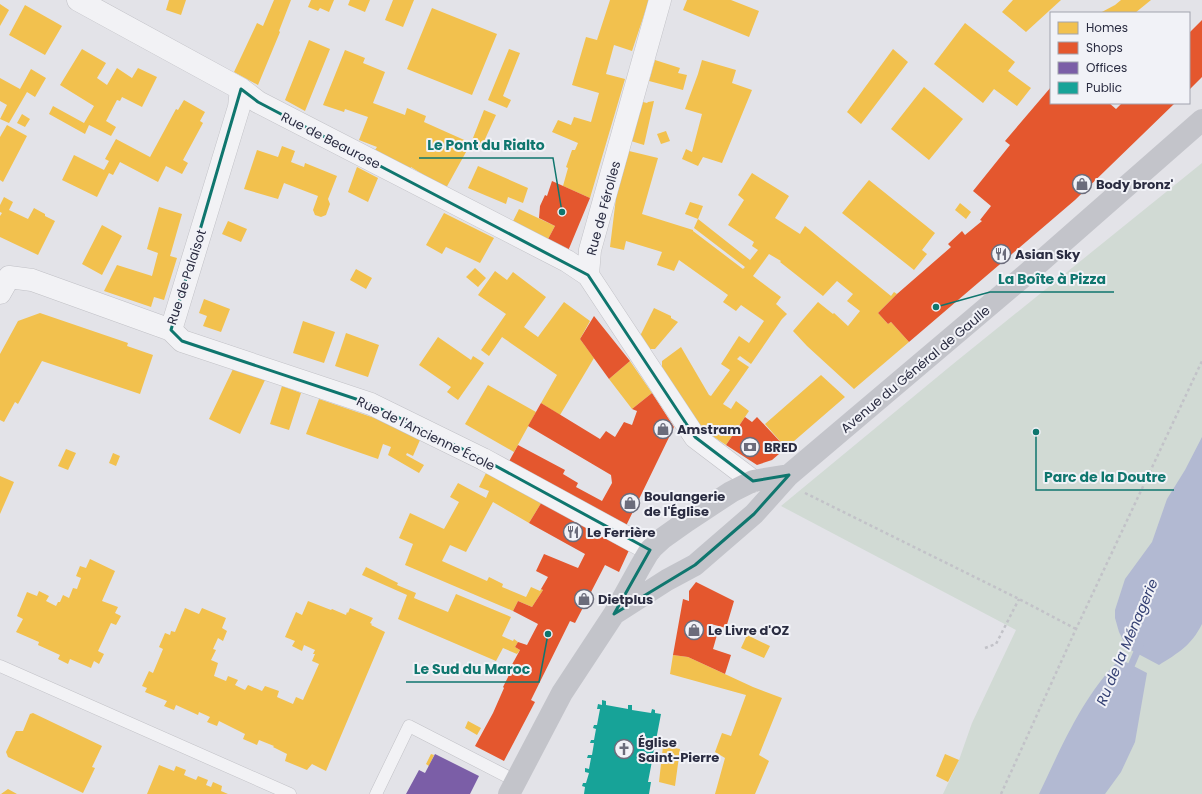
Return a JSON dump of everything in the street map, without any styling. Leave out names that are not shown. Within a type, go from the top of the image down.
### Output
[{"type":"main road","name":"Avenue du Général de Gaulle","points":[[614,614],[667,580],[696,565],[754,514],[795,483],[1030,271],[1202,120]]},
{"type":"main road","name":"Avenue du Général de Gaulle","points":[[512,787],[562,693],[614,614],[650,550],[686,521],[731,492],[753,481],[795,483]]},
{"type":"street","name":"Rue de Beaurose","points":[[78,0],[241,89],[258,102],[560,258],[588,275]]},
{"type":"street","name":"Rue de Férolles","points":[[588,275],[590,250],[660,0]]},
{"type":"street","name":"Rue de Palaisot","points":[[3,281],[32,280],[171,330],[239,107],[241,89]]},
{"type":"street","points":[[588,275],[695,437],[753,481]]},
{"type":"street","name":"Rue de l'Ancienne École","points":[[171,330],[182,341],[359,399],[387,411],[483,459],[650,550]]},
{"type":"lane","points":[[0,666],[290,794]]},
{"type":"lane","points":[[376,794],[410,726],[512,787]]},
{"type":"path","points":[[1001,794],[1076,629],[1202,361]]},
{"type":"path","points":[[795,483],[1076,629]]},
{"type":"path","points":[[985,648],[996,644],[1019,599]]},
{"type":"highlighted area","points":[[241,89],[258,102],[588,275],[695,437],[753,481],[789,475],[754,514],[695,565],[614,614],[650,550],[483,459],[371,404],[182,341],[171,330]]},
{"type":"shaded area","points":[[1202,163],[1202,794],[943,794],[959,760],[972,723],[1016,630],[781,506],[953,364]]},
{"type":"water","points":[[1202,437],[1202,624],[1198,632],[1189,643],[1178,653],[1159,665],[1127,648],[1119,632],[1115,618],[1115,610],[1125,579],[1152,542],[1167,499],[1185,470]]},
{"type":"water","points":[[1120,659],[1147,673],[1135,742],[1121,772],[1105,794],[1039,794],[1065,740],[1084,706],[1095,689]]},
{"type":"building: Homes","points":[[169,0],[186,0],[181,15],[166,10]]},
{"type":"building: Homes","points":[[274,0],[291,0],[279,31],[280,32],[258,85],[234,72],[257,23],[263,26]]},
{"type":"building: Homes","points":[[311,0],[334,0],[329,12],[320,8],[318,11],[308,7]]},
{"type":"building: Homes","points":[[350,0],[370,0],[365,12],[348,5]]},
{"type":"building: Homes","points":[[393,0],[414,0],[403,27],[385,20]]},
{"type":"building: Homes","points":[[610,0],[649,0],[632,51],[614,45],[606,74],[625,79],[590,198],[563,186],[568,168],[566,167],[572,150],[575,150],[578,143],[552,132],[558,120],[571,125],[574,117],[591,122],[599,93],[572,85],[586,37],[597,40]]},
{"type":"building: Homes","points":[[687,0],[731,0],[759,11],[749,37],[683,10]]},
{"type":"building: Homes","points":[[1013,0],[1061,0],[1026,32],[1002,12]]},
{"type":"building: Homes","points":[[1121,0],[1151,0],[1136,12],[1102,12]]},
{"type":"building: Homes","points":[[0,4],[9,10],[0,26]]},
{"type":"building: Homes","points":[[25,5],[62,26],[45,55],[9,35]]},
{"type":"building: Homes","points":[[432,8],[497,34],[472,95],[407,69]]},
{"type":"building: Homes","points":[[965,23],[1015,62],[1008,71],[1031,88],[1017,106],[994,89],[983,103],[934,64]]},
{"type":"building: Homes","points":[[309,40],[330,49],[305,111],[285,100]]},
{"type":"building: Homes","points":[[82,49],[106,63],[97,78],[107,85],[117,68],[132,78],[138,68],[157,77],[142,107],[122,97],[120,101],[117,100],[106,121],[116,127],[111,136],[89,125],[85,134],[49,114],[53,106],[84,123],[94,106],[60,85]]},
{"type":"building: Homes","points":[[509,49],[520,53],[503,96],[511,100],[507,108],[488,100]]},
{"type":"building: Homes","points":[[893,49],[908,62],[861,124],[847,112]]},
{"type":"building: Homes","points":[[345,50],[365,58],[363,63],[385,72],[373,103],[405,115],[407,108],[426,116],[424,122],[471,143],[445,190],[411,167],[410,170],[375,150],[377,147],[359,140],[368,117],[345,109],[344,112],[323,105]]},
{"type":"building: Homes","points":[[655,60],[680,68],[678,73],[687,75],[683,90],[649,81]]},
{"type":"building: Homes","points":[[702,60],[736,70],[732,83],[752,90],[722,163],[703,157],[698,166],[682,159],[686,149],[692,152],[702,114],[685,109]]},
{"type":"building: Homes","points":[[31,69],[46,78],[35,97],[27,92],[9,123],[0,119],[7,105],[0,101],[0,78],[20,89]]},
{"type":"building: Homes","points":[[924,87],[963,119],[929,160],[891,129]]},
{"type":"building: Homes","points":[[184,100],[205,112],[200,121],[203,123],[183,160],[188,163],[182,174],[166,166],[158,182],[120,162],[113,175],[109,173],[97,197],[62,180],[74,155],[104,170],[109,161],[105,159],[116,139],[150,157],[176,109],[178,110]]},
{"type":"building: Homes","points":[[654,101],[644,145],[631,141],[643,102],[647,103]]},
{"type":"building: Homes","points":[[484,110],[496,115],[481,148],[471,143]]},
{"type":"building: Homes","points":[[22,114],[30,119],[25,127],[17,123]]},
{"type":"building: Homes","points":[[7,125],[27,136],[3,182],[0,180],[0,137]]},
{"type":"building: Homes","points":[[666,131],[670,141],[661,144],[657,134]]},
{"type":"building: Homes","points":[[282,146],[295,151],[291,162],[304,167],[305,163],[337,176],[328,199],[330,204],[326,215],[321,217],[315,215],[313,210],[318,196],[284,183],[278,199],[244,189],[257,150],[278,157]]},
{"type":"building: Homes","points":[[629,151],[658,158],[642,214],[693,230],[743,269],[745,267],[694,228],[698,219],[750,260],[758,250],[752,246],[754,242],[728,225],[744,200],[738,195],[752,173],[789,196],[775,218],[800,234],[805,226],[891,296],[894,292],[897,294],[878,313],[888,324],[891,322],[909,342],[854,389],[807,346],[793,331],[818,302],[833,314],[834,313],[848,326],[860,311],[847,301],[853,294],[837,281],[823,296],[780,262],[781,261],[769,254],[753,276],[781,297],[776,304],[787,314],[751,364],[740,356],[737,359],[749,367],[723,404],[731,409],[736,401],[749,411],[726,445],[699,427],[662,370],[662,361],[681,347],[711,396],[730,370],[721,364],[739,336],[749,343],[764,321],[741,305],[736,311],[723,302],[728,295],[679,260],[674,271],[657,265],[662,252],[626,241],[624,250],[610,247],[616,198]]},
{"type":"building: Homes","points":[[478,166],[528,188],[523,203],[508,197],[506,204],[468,188]]},
{"type":"building: Homes","points":[[357,167],[378,178],[368,202],[348,192]]},
{"type":"building: Homes","points":[[869,180],[935,233],[922,250],[927,254],[914,270],[842,213]]},
{"type":"building: Homes","points":[[4,197],[13,202],[9,210],[28,219],[34,208],[55,221],[38,255],[0,237],[0,216],[2,213],[0,212],[0,205]]},
{"type":"building: Homes","points":[[690,202],[703,206],[698,219],[685,214]]},
{"type":"building: Homes","points":[[960,203],[971,212],[966,219],[955,210]]},
{"type":"building: Homes","points":[[159,207],[182,214],[170,256],[177,258],[164,300],[154,297],[151,307],[104,291],[117,265],[152,276],[158,253],[147,249]]},
{"type":"building: Homes","points":[[519,209],[555,226],[547,241],[512,223]]},
{"type":"building: Homes","points":[[444,213],[494,238],[480,263],[446,247],[442,254],[426,245]]},
{"type":"building: Homes","points":[[228,221],[247,229],[241,242],[222,234]]},
{"type":"building: Homes","points":[[102,225],[122,236],[102,275],[82,264]]},
{"type":"building: Homes","points":[[475,268],[486,278],[478,287],[466,277]]},
{"type":"building: Homes","points":[[356,269],[372,278],[366,289],[350,280]]},
{"type":"building: Homes","points":[[495,271],[507,280],[513,272],[546,297],[524,327],[538,337],[564,302],[590,321],[580,339],[594,358],[560,415],[541,403],[557,375],[502,337],[489,356],[481,350],[506,314],[478,295]]},
{"type":"building: Homes","points":[[204,299],[230,309],[221,332],[203,326],[207,316],[199,313]]},
{"type":"building: Homes","points":[[654,308],[671,316],[671,318],[678,322],[655,349],[649,349],[640,336]]},
{"type":"building: Homes","points":[[40,313],[128,343],[127,346],[153,355],[140,394],[42,361],[18,404],[15,402],[4,422],[0,420],[0,354],[18,321]]},
{"type":"building: Homes","points":[[303,321],[335,332],[324,363],[293,353]]},
{"type":"building: Homes","points":[[346,333],[379,345],[368,377],[335,366]]},
{"type":"building: Homes","points":[[438,337],[471,360],[473,356],[484,363],[458,400],[447,392],[451,387],[419,365]]},
{"type":"building: Homes","points":[[630,361],[652,393],[632,409],[609,379]]},
{"type":"building: Homes","points":[[233,369],[265,380],[240,434],[209,419]]},
{"type":"building: Homes","points":[[821,375],[845,397],[786,448],[765,424]]},
{"type":"building: Homes","points":[[488,385],[536,412],[514,452],[465,424]]},
{"type":"building: Homes","points":[[282,386],[301,393],[289,430],[270,424]]},
{"type":"building: Homes","points":[[319,399],[392,424],[415,435],[414,437],[420,440],[413,456],[407,453],[406,455],[424,465],[419,473],[388,455],[391,447],[383,444],[378,459],[306,434]]},
{"type":"building: Homes","points":[[66,449],[76,453],[68,470],[58,466]]},
{"type":"building: Homes","points":[[113,453],[120,456],[116,466],[109,463]]},
{"type":"building: Homes","points":[[487,471],[543,500],[529,523],[493,502],[466,552],[450,545],[442,561],[487,581],[489,577],[503,584],[502,587],[526,597],[531,587],[540,591],[541,589],[543,590],[532,607],[518,601],[513,611],[405,565],[413,544],[399,538],[410,513],[444,529],[459,502],[450,497],[458,483],[486,498],[489,491],[479,487]]},
{"type":"building: Homes","points":[[0,476],[14,482],[0,514]]},
{"type":"building: Homes","points":[[90,559],[115,571],[102,601],[118,607],[115,613],[121,616],[116,625],[111,623],[98,651],[104,654],[99,664],[94,661],[91,668],[70,659],[68,664],[58,659],[60,655],[38,645],[39,642],[16,632],[23,619],[17,616],[27,592],[37,596],[39,591],[49,596],[46,601],[56,606],[58,602],[60,602],[63,595],[69,598],[73,588],[77,589],[81,578],[76,576],[80,566],[86,568]]},
{"type":"building: Homes","points":[[366,567],[398,583],[397,585],[416,593],[414,598],[448,612],[456,594],[511,617],[502,636],[513,641],[514,639],[518,642],[515,647],[520,650],[517,654],[503,648],[496,661],[398,619],[407,595],[362,575]]},
{"type":"building: Homes","points":[[308,601],[346,615],[350,608],[373,618],[370,623],[372,624],[371,625],[385,632],[326,771],[312,764],[307,770],[285,761],[287,754],[273,747],[274,746],[259,740],[257,745],[243,739],[245,734],[219,721],[217,726],[207,722],[210,717],[199,712],[198,715],[176,705],[174,710],[164,706],[167,701],[145,692],[147,688],[142,686],[149,671],[153,673],[163,649],[159,647],[165,633],[170,635],[171,631],[175,632],[185,608],[199,614],[202,608],[226,618],[222,628],[227,631],[223,641],[218,638],[213,649],[216,650],[211,660],[218,663],[214,676],[226,681],[228,676],[238,680],[235,685],[245,690],[248,685],[262,691],[265,686],[279,691],[277,697],[293,704],[296,697],[303,700],[319,664],[312,661],[315,650],[304,645],[302,651],[292,646],[295,641],[285,637],[296,612],[302,615]]},
{"type":"building: Homes","points":[[747,635],[770,646],[764,658],[741,648]]},
{"type":"building: Homes","points":[[673,655],[688,657],[753,687],[782,698],[759,755],[769,761],[755,794],[715,794],[725,758],[715,752],[722,733],[731,736],[746,695],[670,674]]},
{"type":"building: Homes","points":[[33,713],[102,746],[92,767],[95,768],[83,793],[8,757],[6,752],[16,731],[23,731],[30,714]]},
{"type":"building: Homes","points":[[468,721],[481,728],[477,735],[465,728]]},
{"type":"building: Homes","points":[[663,746],[680,749],[675,786],[659,782]]},
{"type":"building: Homes","points":[[431,754],[434,755],[429,766],[426,764]]},
{"type":"building: Homes","points":[[945,754],[959,760],[948,782],[936,776]]},
{"type":"building: Homes","points":[[159,765],[174,771],[176,766],[186,770],[184,775],[196,780],[198,776],[208,780],[206,785],[211,787],[213,782],[222,786],[221,791],[228,794],[147,794]]},
{"type":"building: Homes","points":[[8,789],[17,794],[1,794]]},
{"type":"building: Shops","points":[[1202,20],[1202,77],[1190,89],[1190,32]]},
{"type":"building: Shops","points":[[1050,88],[1050,104],[1110,104],[1116,109],[1121,104],[1174,104],[1075,200],[909,342],[891,322],[888,324],[878,313],[897,294],[951,247],[948,244],[962,231],[965,235],[982,221],[980,220],[991,206],[973,191],[1010,145],[1005,141]]},
{"type":"building: Shops","points":[[552,181],[590,198],[568,251],[547,241],[555,226],[539,218],[540,206],[545,195],[547,196]]},
{"type":"building: Shops","points":[[594,316],[630,361],[609,379],[580,339]]},
{"type":"building: Shops","points":[[652,393],[674,427],[625,528],[507,465],[518,445],[565,470],[563,474],[578,483],[576,487],[602,501],[612,483],[611,475],[528,426],[541,403],[600,439],[606,431],[615,437],[624,422],[632,425],[637,411],[632,409]]},
{"type":"building: Shops","points":[[745,417],[752,422],[757,417],[786,448],[772,460],[757,465],[726,445]]},
{"type":"building: Shops","points":[[543,500],[630,548],[619,572],[605,565],[575,623],[570,621],[531,700],[535,702],[504,761],[475,746],[493,713],[511,671],[509,670],[520,650],[515,647],[518,642],[527,645],[538,624],[513,611],[518,601],[532,607],[543,590],[541,589],[548,577],[536,571],[544,554],[578,568],[585,554],[529,523]]},
{"type":"building: Shops","name":"Le Livre d'OZ","points":[[696,582],[734,601],[726,628],[711,624],[710,633],[717,635],[713,649],[731,655],[725,674],[688,657],[673,655],[683,599],[689,601],[689,591]]},
{"type":"building: Offices","points":[[435,754],[479,776],[470,794],[406,794],[419,770],[425,773]]},
{"type":"building: Public","name":"Église Saint-Pierre","points":[[602,700],[606,701],[606,705],[628,709],[628,705],[632,705],[632,710],[651,713],[652,709],[655,710],[655,713],[661,714],[648,782],[651,782],[649,794],[584,794],[585,787],[582,786],[583,783],[586,783],[589,773],[585,772],[585,768],[589,769],[591,758],[587,758],[588,755],[592,755],[594,743],[590,743],[591,740],[594,740],[596,729],[593,728],[594,725],[597,725],[600,709],[597,709],[598,704],[602,705]]},
{"type":"waterway","name":"Ru de la Ménagerie","points":[[1128,673],[1140,645]]},
{"type":"place","name":"Body bronz'","points":[[1082,184]]},
{"type":"place","name":"Le Pont du Rialto","points":[[562,212]]},
{"type":"place","name":"Asian Sky","points":[[1001,254]]},
{"type":"place","name":"La Boîte à Pizza","points":[[936,307]]},
{"type":"place","name":"Amstram","points":[[663,429]]},
{"type":"place","name":"Parc de la Doutre","points":[[1036,432]]},
{"type":"place","name":"BRED","points":[[750,447]]},
{"type":"place","name":"Boulangerie de l'Église","points":[[630,503]]},
{"type":"place","name":"Le Ferrière","points":[[573,532]]},
{"type":"place","name":"Dietplus","points":[[584,599]]},
{"type":"place","name":"Le Livre d'OZ","points":[[694,630]]},
{"type":"place","name":"Le Sud du Maroc","points":[[548,634]]},
{"type":"place","name":"Église Saint-Pierre","points":[[624,749]]}]
